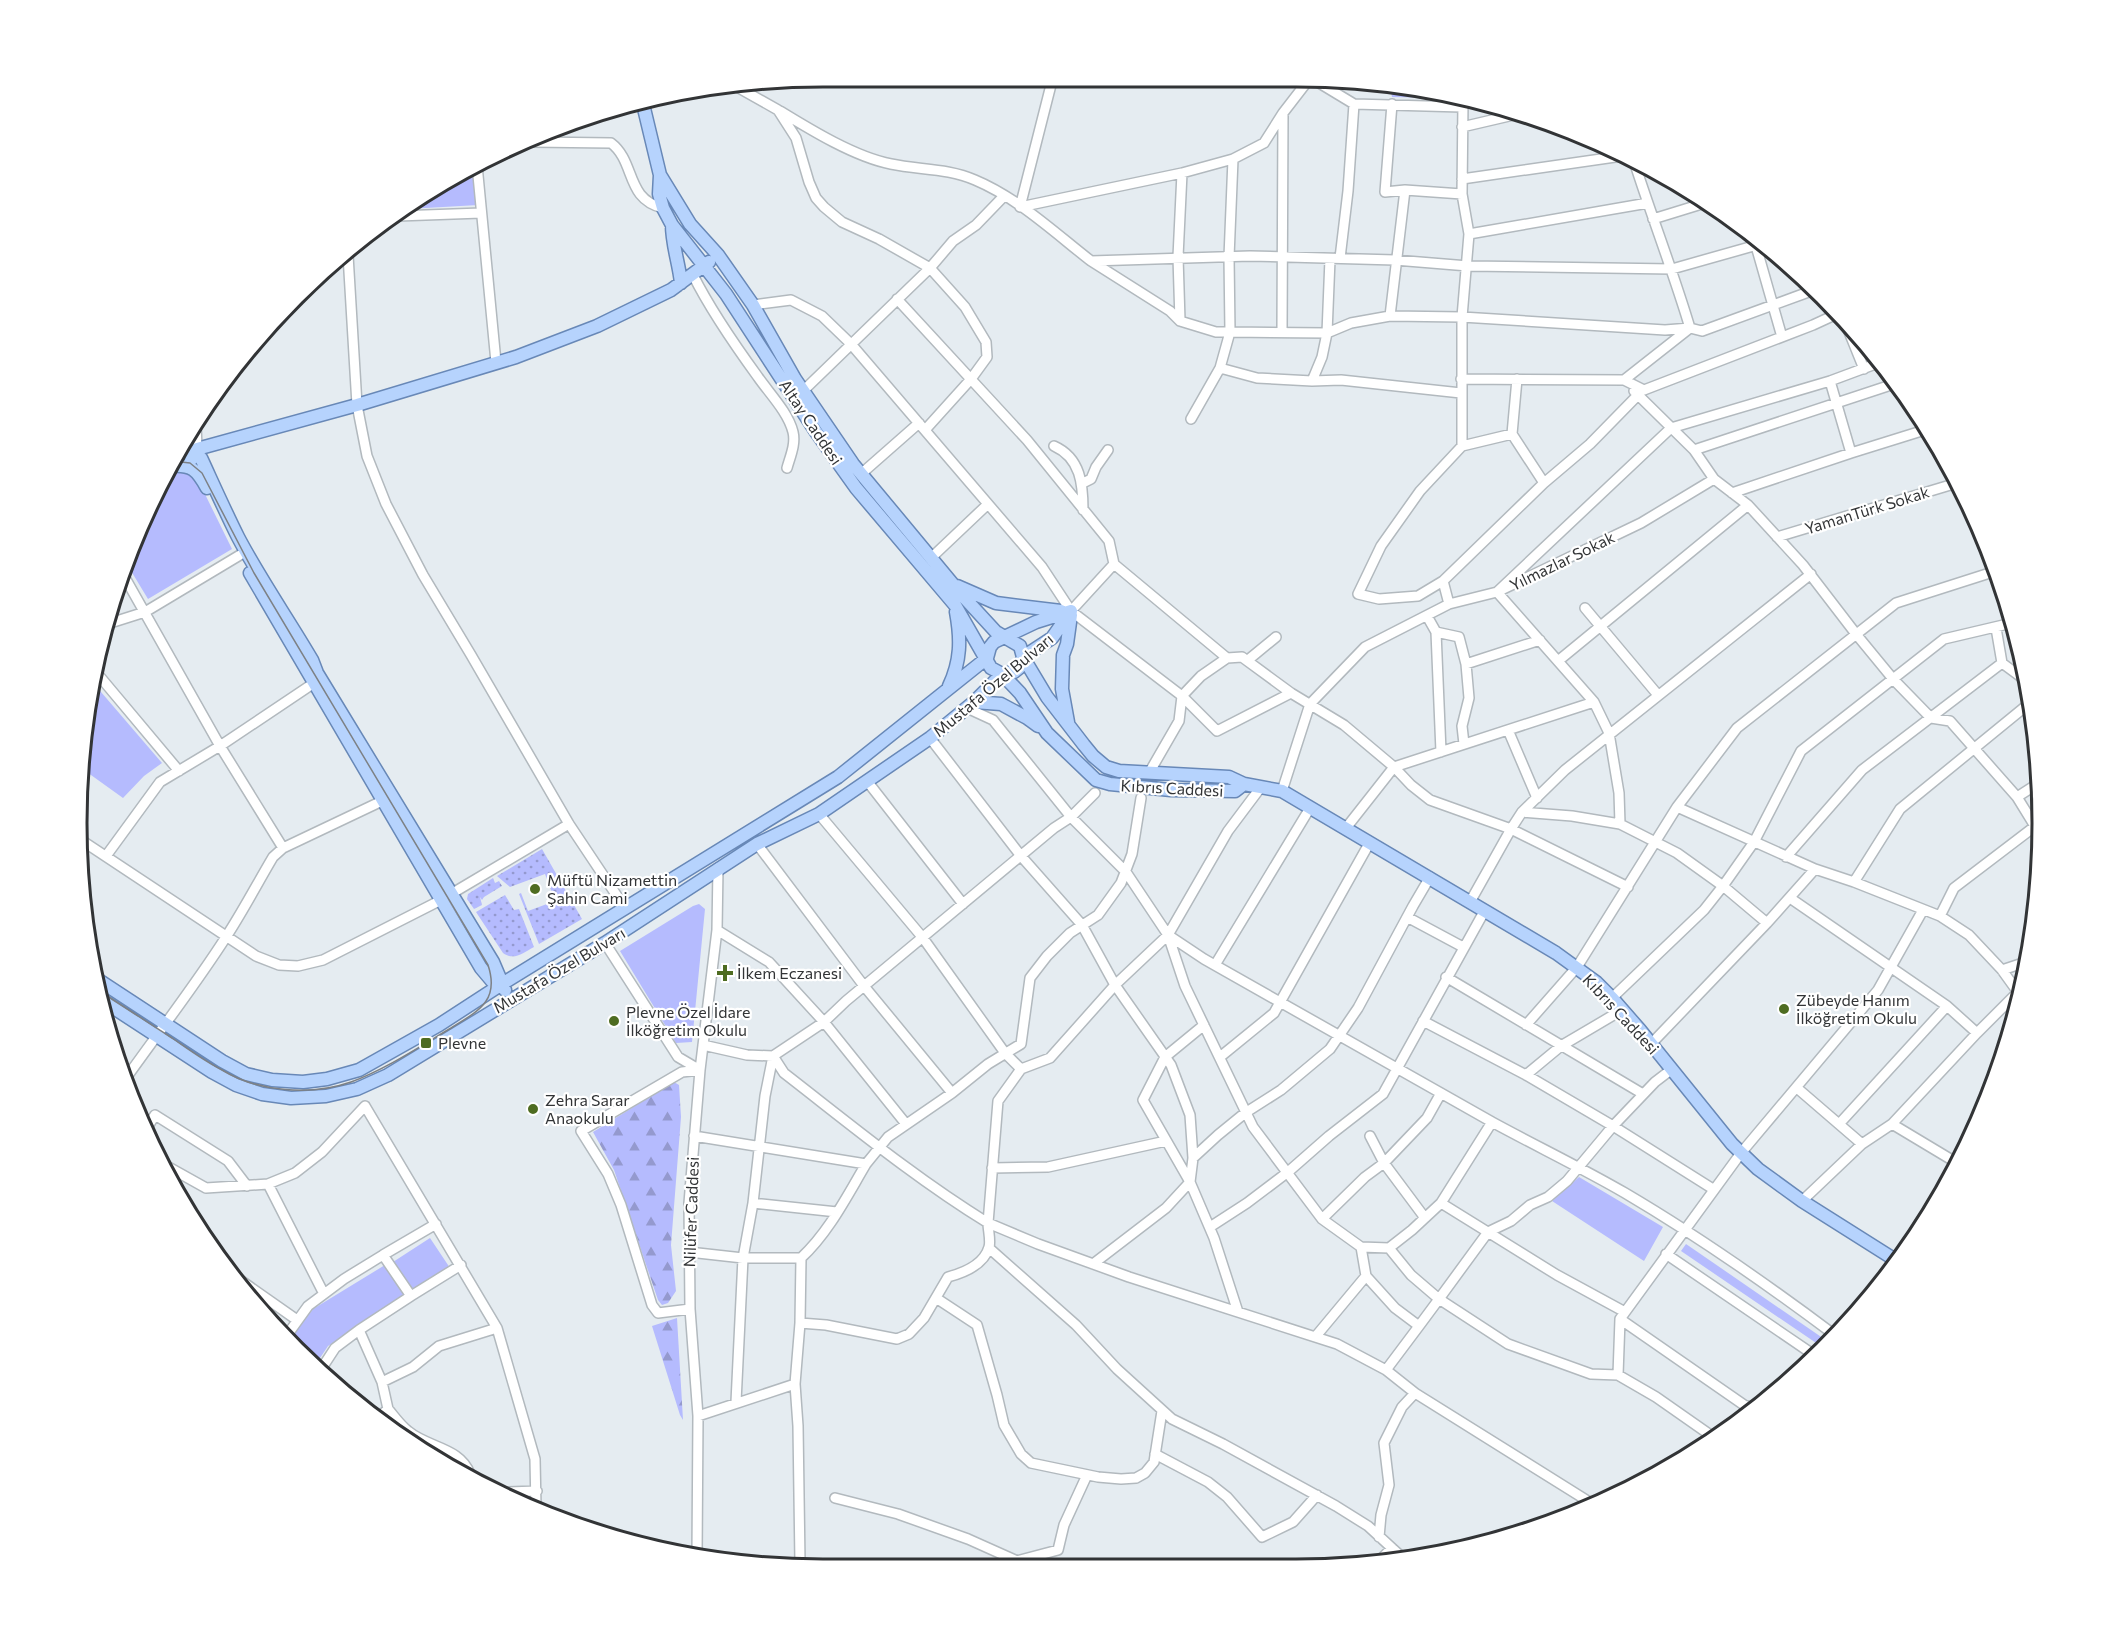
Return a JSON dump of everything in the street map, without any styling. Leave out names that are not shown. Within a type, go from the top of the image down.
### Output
[{"type":"main road","name":"Altay Caddesi","points":[[644,109],[660,175],[663,208],[672,225],[726,294],[816,432],[856,488],[955,605],[987,658]]},
{"type":"main road","name":"Altay Caddesi","points":[[660,175],[690,224],[718,255],[753,305],[803,391],[861,474],[953,584],[1004,638]]},
{"type":"main road","points":[[672,225],[672,239],[681,283]]},
{"type":"main road","points":[[181,464],[193,457],[496,362],[597,326],[681,283],[718,255]]},
{"type":"main road","points":[[187,453],[193,457],[201,458],[238,537],[312,660],[317,673],[447,896],[486,975],[492,981],[502,984],[511,999]]},
{"type":"main road","points":[[193,457],[198,473],[240,555],[382,801],[447,896]]},
{"type":"main road","points":[[953,584],[996,603],[1071,611],[1063,655],[1062,689],[1069,726]]},
{"type":"main road","points":[[946,690],[957,669],[959,653],[960,633],[955,605]]},
{"type":"main road","name":"Mustafa Özel Bulvarı","points":[[105,984],[222,1061],[246,1074],[272,1080],[303,1082],[327,1080],[359,1071],[439,1025],[838,777],[987,658],[990,647],[999,639],[1036,622],[1071,611]]},
{"type":"main road","name":"Mustafa Özel Bulvarı","points":[[110,1006],[212,1072],[236,1085],[262,1094],[291,1098],[326,1096],[357,1089],[388,1075],[604,943],[757,844],[819,814],[930,738],[970,705],[1002,674],[1008,674],[1019,668],[1023,657],[1052,638],[1071,611]]},
{"type":"main road","points":[[1004,638],[1020,646],[1023,657]]},
{"type":"main road","name":"Kıbrıs Caddesi","points":[[1023,657],[1047,697],[1093,756],[1106,767],[1132,773],[1228,777],[1244,784],[1282,791],[1557,952],[1596,982],[1612,998],[1741,1152],[1758,1169],[1802,1201],[1890,1257]]},
{"type":"main road","points":[[987,658],[991,668],[1002,674]]},
{"type":"main road","name":"Kıbrıs Caddesi","points":[[1002,674],[1020,693],[1047,733],[1096,780],[1110,784],[1171,790],[1235,791],[1244,784]]},
{"type":"main road","points":[[970,705],[1000,704],[1027,718],[1047,733]]},
{"type":"street","points":[[1020,207],[1050,87]]},
{"type":"street","points":[[1020,207],[1182,173],[1233,159],[1264,142],[1282,113],[1303,87]]},
{"type":"street","points":[[1328,88],[1354,104],[1453,104]]},
{"type":"street","points":[[745,91],[817,133],[862,154],[889,164],[953,172],[976,180],[1020,207],[1091,261],[1170,311],[1180,321],[1216,332],[1327,333],[1351,323],[1390,316],[1462,316],[1665,330],[1690,328],[1702,331],[1806,293]]},
{"type":"street","points":[[1311,381],[1322,357],[1327,333],[1335,259],[1348,191],[1354,104]]},
{"type":"street","points":[[1392,104],[1384,192],[1405,189],[1462,194]]},
{"type":"street","points":[[1462,106],[1462,194],[1469,234],[1462,316],[1462,446]]},
{"type":"street","points":[[778,110],[796,138],[809,182],[816,198],[824,207],[842,222],[879,239],[930,268],[965,307],[986,342],[987,357],[972,379],[922,427],[861,474]]},
{"type":"street","points":[[1282,113],[1282,332]]},
{"type":"street","points":[[1462,127],[1504,117]]},
{"type":"street","points":[[543,142],[611,143],[620,151],[645,201],[663,208]]},
{"type":"street","points":[[1462,179],[1610,158]]},
{"type":"street","points":[[1191,419],[1220,368],[1230,332],[1229,257],[1233,159]]},
{"type":"street","points":[[1638,172],[1690,328]]},
{"type":"street","points":[[1180,321],[1178,257],[1182,173]]},
{"type":"street","points":[[478,174],[496,362]]},
{"type":"street","points":[[1390,316],[1405,189]]},
{"type":"street","points":[[803,391],[930,268],[953,241],[976,225],[1004,196]]},
{"type":"street","points":[[1469,234],[1648,203]]},
{"type":"street","points":[[1653,219],[1695,205]]},
{"type":"street","points":[[408,216],[481,213]]},
{"type":"street","points":[[1091,261],[1178,257],[1281,257],[1395,260],[1468,266],[1672,269],[1753,247]]},
{"type":"street","points":[[1762,254],[1782,337]]},
{"type":"street","points":[[348,261],[357,405],[367,456],[402,537],[569,824],[625,908]]},
{"type":"street","points":[[693,275],[703,295],[788,420],[794,433],[793,448],[787,468]]},
{"type":"street","points":[[897,299],[1027,440],[1109,541],[1114,564],[1227,658]]},
{"type":"street","points":[[753,305],[791,300],[822,316],[851,344],[1042,567],[1071,611],[1182,696],[1217,731],[1291,693]]},
{"type":"street","points":[[1461,379],[1624,380],[1644,390],[1829,317]]},
{"type":"street","points":[[1624,380],[1690,328]]},
{"type":"street","points":[[1854,344],[1864,369]]},
{"type":"street","points":[[1282,791],[1310,704],[1365,647],[1449,604],[1497,592],[1671,428],[1830,381],[1872,366]]},
{"type":"street","points":[[1220,368],[1257,378],[1341,380],[1461,393]]},
{"type":"street","points":[[1516,379],[1512,434],[1544,483]]},
{"type":"street","points":[[1624,380],[1694,450],[1714,479],[1748,505],[1811,574],[1893,679],[1931,718],[1950,721],[2017,796],[2032,817]]},
{"type":"street","points":[[1830,381],[1851,453]]},
{"type":"street","points":[[1694,450],[1888,386]]},
{"type":"street","points":[[1512,434],[1462,446],[1420,491],[1381,546],[1358,594],[1380,599],[1418,596],[1443,580],[1544,483],[1590,444],[1638,395]]},
{"type":"street","points":[[1732,493],[1919,432]]},
{"type":"street","points":[[193,457],[194,441]]},
{"type":"street","points":[[1054,446],[1064,451],[1078,469],[1083,483],[1083,510]]},
{"type":"street","points":[[1083,483],[1090,479],[1108,450]]},
{"type":"street","name":"Yılmazlar Sokak","points":[[1620,824],[1619,793],[1609,733],[1594,702],[1497,592],[1641,523],[1714,479]]},
{"type":"street","name":"YamanTürk Sokak","points":[[1777,537],[1950,485]]},
{"type":"street","points":[[931,558],[988,504]]},
{"type":"street","points":[[1558,661],[1748,505]]},
{"type":"street","points":[[115,621],[145,612],[240,555]]},
{"type":"street","points":[[1071,611],[1114,564]]},
{"type":"street","points":[[1526,1025],[1577,967],[1677,807],[1737,728],[1896,603],[1988,573]]},
{"type":"street","points":[[1470,902],[1510,829],[1522,813],[1565,770],[1811,574]]},
{"type":"street","points":[[1443,580],[1449,604]]},
{"type":"street","points":[[128,582],[220,746],[283,848]]},
{"type":"street","points":[[1585,608],[1658,695]]},
{"type":"street","points":[[1427,616],[1436,632],[1441,752]]},
{"type":"street","points":[[1612,998],[1704,910],[1754,842],[1801,751],[1944,639],[2005,625]]},
{"type":"street","points":[[1996,628],[2002,663],[2016,671]]},
{"type":"street","points":[[1436,632],[1459,637],[1466,664],[1470,698],[1462,726],[1464,744]]},
{"type":"street","points":[[1248,660],[1276,638]]},
{"type":"street","points":[[1466,664],[1540,640]]},
{"type":"street","points":[[1149,773],[1179,721],[1182,696],[1201,676],[1227,658],[1242,657],[1291,693],[1344,725],[1430,800],[1510,829],[1628,887]]},
{"type":"street","points":[[1786,857],[1862,770],[2002,663]]},
{"type":"street","points":[[101,678],[179,771]]},
{"type":"street","points":[[106,856],[160,782],[220,746],[314,683]]},
{"type":"street","points":[[1346,828],[1394,767],[1594,702]]},
{"type":"street","points":[[970,705],[993,720],[1071,817],[1126,872],[1168,935],[1185,986],[1245,1113],[1322,1219],[1361,1247],[1389,1248],[1441,1203],[1492,1122]]},
{"type":"street","points":[[1854,882],[1900,809],[2023,709]]},
{"type":"street","points":[[1509,730],[1537,798]]},
{"type":"street","points":[[930,738],[1021,856],[1082,925],[1115,985],[1171,1065],[1190,1115],[1193,1158],[1190,1182],[1166,1208],[1093,1264]]},
{"type":"street","points":[[867,781],[963,904]]},
{"type":"street","points":[[800,1323],[826,1325],[897,1339],[909,1334],[924,1318],[948,1277],[964,1273],[978,1263],[989,1248],[988,1223],[998,1101],[1021,1069],[1050,1058],[1115,985],[1168,935],[1228,831],[1261,787]]},
{"type":"street","points":[[2017,796],[2031,788]]},
{"type":"street","points":[[703,1045],[747,1055],[773,1056],[824,1022],[1054,828],[1071,817],[1095,794]]},
{"type":"street","points":[[689,1252],[743,1258],[801,1258],[814,1246],[866,1164],[888,1137],[952,1094],[970,1077],[1021,1044],[1030,978],[1047,956],[1070,933],[1098,915],[1121,883],[1132,854],[1141,798]]},
{"type":"street","points":[[130,1072],[166,1025],[226,937],[273,857],[283,848],[382,801]]},
{"type":"street","points":[[1677,807],[1786,857],[1940,916],[1969,935],[2002,970],[2013,986]]},
{"type":"street","points":[[1215,965],[1310,808]]},
{"type":"street","points":[[1522,813],[1572,816],[1620,824],[1677,853],[1723,885],[1767,923]]},
{"type":"street","points":[[819,814],[923,938],[1005,1053],[1021,1069]]},
{"type":"street","points":[[88,844],[256,956],[279,965],[298,966],[323,960],[447,896],[569,824]]},
{"type":"street","points":[[1940,916],[1954,888],[2032,831]]},
{"type":"street","points":[[1220,1057],[1274,1013],[1370,842]]},
{"type":"street","points":[[757,844],[864,986],[952,1094]]},
{"type":"street","name":"Nilüfer Caddesi","points":[[697,1548],[698,1416],[690,1309],[689,1203],[700,1070],[717,930],[718,868]]},
{"type":"street","points":[[1651,1044],[1767,923],[1815,869]]},
{"type":"street","points":[[1193,1158],[1245,1113],[1281,1090],[1330,1049],[1358,1008],[1430,878]]},
{"type":"street","points":[[1790,898],[1947,1006],[1977,1033]]},
{"type":"street","points":[[1210,1227],[1288,1172],[1329,1136],[1383,1094],[1485,910]]},
{"type":"street","points":[[1618,1375],[1623,1316],[1741,1152],[1878,990],[1923,910]]},
{"type":"street","points":[[1407,917],[1463,947]]},
{"type":"street","points":[[717,930],[768,962],[824,1022],[906,1124]]},
{"type":"street","points":[[1168,935],[1215,965],[1492,1122],[1623,1192],[1784,1297],[1828,1330]]},
{"type":"street","points":[[604,943],[678,1057],[700,1070]]},
{"type":"street","points":[[2002,970],[2018,965]]},
{"type":"street","points":[[1446,977],[1643,1094]]},
{"type":"street","points":[[1802,1201],[1862,1143],[1892,1124],[1977,1033],[2009,1003]]},
{"type":"street","points":[[1840,1123],[1947,1006]]},
{"type":"street","points":[[1526,1075],[1561,1046],[1622,1010]]},
{"type":"street","points":[[1423,1021],[1526,1075],[1713,1189]]},
{"type":"street","points":[[1204,1025],[1166,1057],[1143,1100],[1190,1182],[1210,1227],[1239,1312]]},
{"type":"street","points":[[736,1402],[743,1258],[753,1203],[765,1096],[773,1056]]},
{"type":"street","points":[[773,1056],[784,1072],[878,1149],[941,1194],[988,1223],[1093,1264],[1337,1344],[1386,1370],[1415,1393],[1586,1500]]},
{"type":"street","points":[[1386,1370],[1488,1232],[1511,1221],[1530,1205],[1548,1197],[1578,1168],[1643,1094],[1671,1069]]},
{"type":"street","points":[[690,1309],[658,1313],[652,1305],[621,1205],[608,1174],[581,1131],[682,1072],[700,1070]]},
{"type":"street","points":[[1797,1088],[1862,1143]]},
{"type":"street","points":[[357,1089],[497,1328],[535,1459],[537,1501]]},
{"type":"street","points":[[1322,1219],[1365,1177],[1384,1163],[1427,1118],[1441,1093]]},
{"type":"street","points":[[175,1170],[207,1188],[268,1184],[295,1173],[313,1159],[365,1106]]},
{"type":"street","points":[[150,1121],[154,1115],[228,1161],[247,1186]]},
{"type":"street","points":[[1892,1124],[1950,1159]]},
{"type":"street","points":[[694,1136],[866,1164]]},
{"type":"street","points":[[1370,1136],[1384,1163],[1425,1218]]},
{"type":"street","points":[[992,1168],[1048,1167],[1166,1141]]},
{"type":"street","points":[[268,1184],[324,1294]]},
{"type":"street","points":[[753,1203],[837,1212]]},
{"type":"street","points":[[1441,1203],[1623,1316],[1735,1398],[1747,1404]]},
{"type":"street","points":[[291,1330],[308,1306],[344,1279],[436,1224]]},
{"type":"street","points":[[1361,1247],[1366,1276],[1395,1308],[1419,1326]]},
{"type":"street","points":[[989,1248],[1076,1325],[1117,1369],[1172,1419],[1317,1495],[1368,1526],[1397,1552]]},
{"type":"street","points":[[1389,1248],[1411,1275],[1439,1299],[1508,1344],[1591,1374],[1618,1375],[1665,1403],[1708,1433]]},
{"type":"street","points":[[1666,1254],[1807,1351]]},
{"type":"street","points":[[383,1255],[411,1296]]},
{"type":"street","points":[[800,1558],[798,1426],[795,1384],[800,1323],[801,1258]]},
{"type":"street","points":[[325,1364],[335,1348],[359,1330],[461,1265]]},
{"type":"street","points":[[1316,1336],[1366,1276]]},
{"type":"street","points":[[256,1291],[297,1320]]},
{"type":"street","points":[[936,1298],[976,1325],[998,1395],[1004,1425],[1021,1454],[1031,1463],[1087,1475],[1121,1479],[1136,1478],[1154,1461],[1162,1411]]},
{"type":"street","points":[[382,1382],[413,1367],[439,1346],[497,1328]]},
{"type":"street","points":[[359,1330],[382,1382],[388,1409],[407,1430]]},
{"type":"street","points":[[698,1416],[795,1384]]},
{"type":"street","points":[[1380,1537],[1381,1515],[1389,1485],[1384,1443],[1402,1407],[1415,1393]]},
{"type":"street","points":[[383,1413],[388,1409]]},
{"type":"street","points":[[426,1443],[455,1454],[463,1464]]},
{"type":"street","points":[[1155,1454],[1208,1482],[1227,1497],[1262,1537],[1293,1522],[1317,1495]]},
{"type":"street","points":[[1024,1559],[1058,1550],[1064,1525],[1087,1475]]},
{"type":"street","points":[[516,1492],[537,1491]]},
{"type":"street","points":[[835,1498],[898,1514],[968,1539],[1013,1559]]},
{"type":"street","points":[[1387,1553],[1392,1548]]},
{"type":"green space","points":[[1391,93],[1419,98],[1392,97]]},
{"type":"green space","points":[[476,174],[478,205],[418,208]]},
{"type":"green space","points":[[178,470],[188,470],[201,486],[232,549],[148,599],[131,572],[163,497]]},
{"type":"green space","points":[[99,690],[162,763],[144,776],[123,798],[89,774]]},
{"type":"green space","points":[[542,849],[582,919],[539,944],[519,894],[521,893],[528,911],[555,901],[545,874],[510,887],[497,876]]},
{"type":"green space","points":[[493,878],[495,883],[499,881],[502,886],[482,900],[480,897],[482,905],[474,909],[467,899],[468,894]]},
{"type":"green space","points":[[505,895],[514,910],[519,909],[534,947],[515,956],[503,953],[476,912]]},
{"type":"green space","points":[[699,904],[705,909],[692,1042],[676,1043],[620,951]]},
{"type":"green space","points":[[674,1082],[679,1085],[681,1117],[671,1245],[676,1291],[668,1303],[662,1305],[658,1300],[614,1170],[593,1132]]},
{"type":"green space","points":[[1579,1177],[1663,1227],[1644,1261],[1552,1201]]},
{"type":"green space","points":[[430,1238],[450,1268],[412,1292],[393,1262]]},
{"type":"green space","points":[[1686,1244],[1822,1337],[1816,1343],[1681,1251]]},
{"type":"green space","points":[[385,1265],[405,1296],[328,1346],[320,1359],[294,1333],[313,1309]]},
{"type":"green space","points":[[677,1318],[683,1420],[652,1326]]},
{"type":"tram line","points":[[108,997],[202,1059],[236,1077],[268,1087],[302,1090],[351,1082],[390,1064],[478,1010],[489,996],[491,988],[488,965],[254,573],[202,473],[190,463],[182,462]]},
{"type":"place","name":"Müftü Nizamettin Şahin Cami","points":[[535,889]]},
{"type":"place","name":"İlkem Eczanesi","points":[[725,973]]},
{"type":"place","name":"Zübeyde Hanım İlköğretim Okulu","points":[[1784,1009]]},
{"type":"place","name":"Plevne Özel İdare İlköğretim Okulu","points":[[614,1021]]},
{"type":"place","name":"Plevne","points":[[426,1043]]},
{"type":"place","name":"Zehra Sarar Anaokulu","points":[[533,1109]]}]
